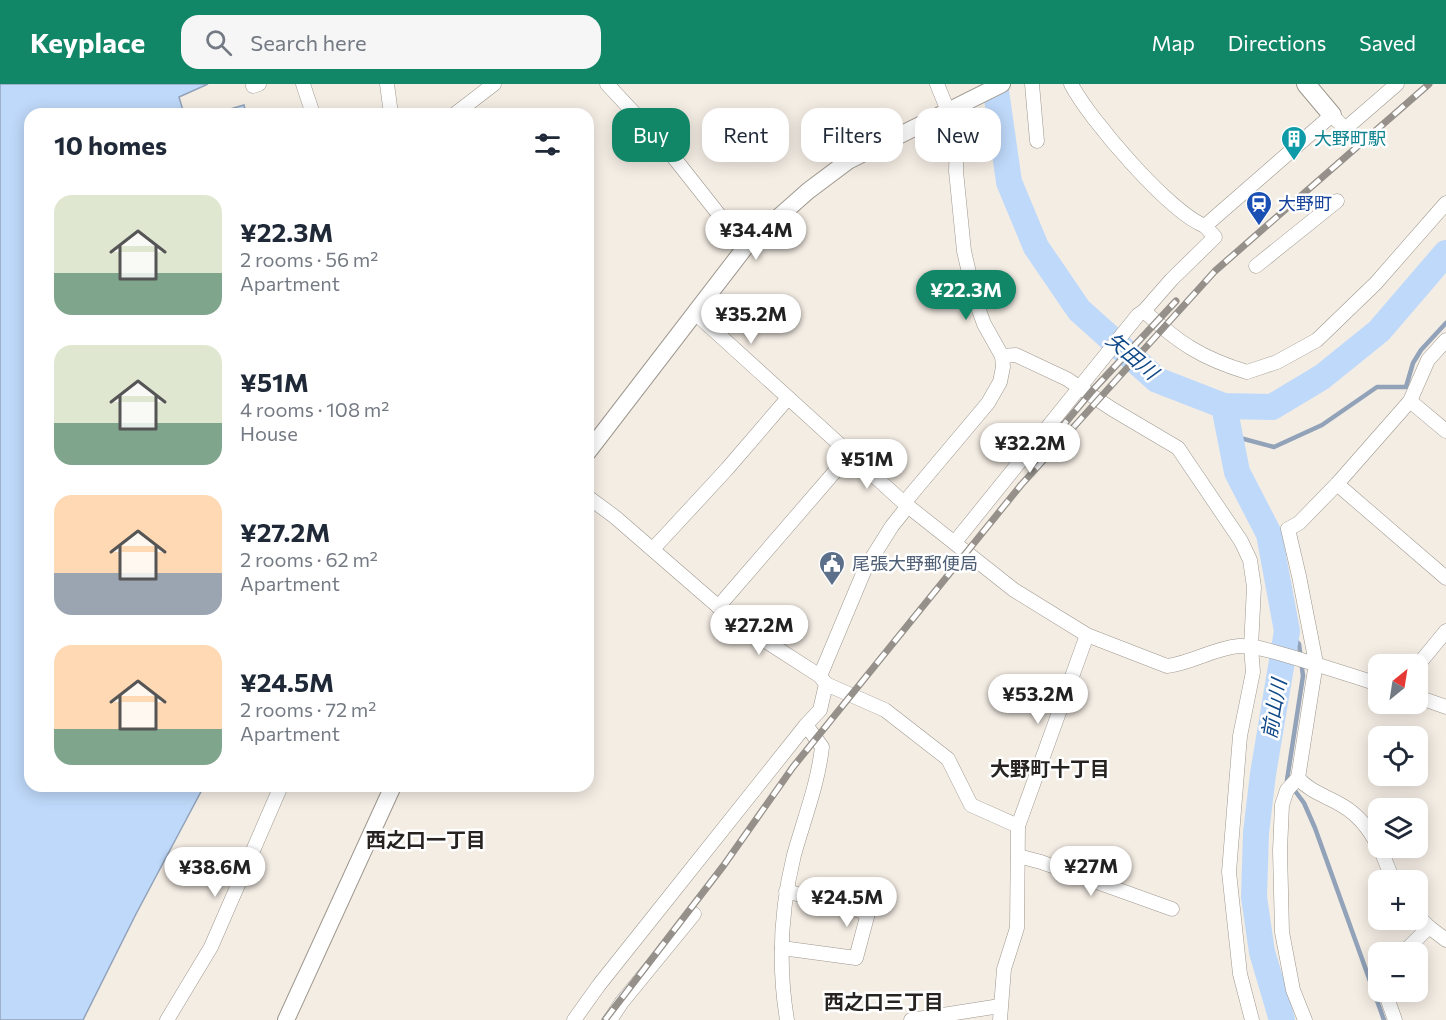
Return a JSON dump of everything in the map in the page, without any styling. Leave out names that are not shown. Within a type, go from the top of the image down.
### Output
[{"type":"main road","points":[[1306,84],[1332,115]]},
{"type":"street","points":[[303,84],[311,108]]},
{"type":"street","points":[[387,84],[390,108]]},
{"type":"street","points":[[463,108],[494,84]]},
{"type":"street","points":[[607,84],[664,145],[735,235],[747,245]]},
{"type":"street","points":[[937,84],[952,108],[1002,84]]},
{"type":"street","points":[[1032,84],[1037,141]]},
{"type":"street","points":[[955,542],[1138,315],[1215,237],[1205,226],[1197,224],[1180,210],[1116,146],[1096,123],[1071,84]]},
{"type":"street","points":[[1205,226],[1332,115],[1345,129],[1397,84]]},
{"type":"street","points":[[594,444],[747,245],[808,191],[848,161],[915,127]]},
{"type":"street","points":[[574,1020],[599,985],[820,710],[823,680],[865,569],[906,505],[988,403],[1002,376],[1002,356],[984,324],[975,299],[964,251],[956,162]]},
{"type":"street","points":[[1256,266],[1337,201]]},
{"type":"street","points":[[1144,311],[1191,350],[1234,368],[1247,372],[1277,362],[1317,340],[1339,320],[1408,247],[1446,202]]},
{"type":"street","points":[[695,313],[906,505],[1014,590],[1087,635],[1167,666],[1181,664],[1238,646],[1255,647],[1312,662],[1368,681]]},
{"type":"street","points":[[1305,1020],[1293,990],[1282,932],[1280,850],[1282,805],[1287,790],[1298,778],[1312,662],[1299,576],[1288,530],[1299,523],[1337,484],[1410,401],[1428,360],[1446,340]]},
{"type":"street","points":[[1002,356],[1016,355],[1080,386],[1112,409],[1178,448],[1187,458],[1203,486],[1241,541],[1250,560],[1254,587],[1255,647],[1253,672],[1239,736],[1228,872],[1240,974],[1252,1020]]},
{"type":"street","points":[[653,549],[727,469],[788,398]]},
{"type":"street","points":[[1410,401],[1446,431]]},
{"type":"street","points":[[718,607],[850,454]]},
{"type":"street","points":[[1337,484],[1446,578]]},
{"type":"street","points":[[594,502],[653,549],[718,607],[823,680],[885,710],[948,759],[971,805],[1018,826]]},
{"type":"street","points":[[1427,654],[1446,631]]},
{"type":"street","points":[[911,1020],[1000,1013],[1004,969],[1017,928],[1018,826],[1087,635]]},
{"type":"street","points":[[1428,700],[1446,706]]},
{"type":"street","points":[[787,1020],[783,992],[782,948],[786,891],[820,766],[822,747],[806,725]]},
{"type":"street","points":[[1298,778],[1305,786],[1344,807],[1358,818],[1368,832]]},
{"type":"street","points":[[167,1020],[211,947],[278,792]]},
{"type":"street","points":[[286,1020],[390,792]]},
{"type":"street","points":[[1018,856],[1041,862],[1172,909]]},
{"type":"street","points":[[782,948],[856,958],[868,913],[786,891]]},
{"type":"street","points":[[610,1020],[694,914]]},
{"type":"street","points":[[1414,942],[1429,927],[1446,940]]},
{"type":"street","points":[[1389,1002],[1395,1020]]},
{"type":"water","points":[[0,84],[208,84],[179,97],[182,108],[24,108],[24,792],[201,792],[83,1020],[0,1020]]},
{"type":"waterway","name":"矢田川","points":[[995,84],[1009,182],[1036,247],[1079,310],[1157,380],[1224,406],[1272,407],[1322,377],[1379,331],[1446,253]]},
{"type":"waterway","points":[[1229,435],[1274,447],[1322,425],[1377,387],[1406,387],[1413,363],[1421,350],[1446,323]]},
{"type":"waterway","name":"前山川","points":[[1224,406],[1237,472],[1269,534],[1287,631],[1263,774],[1256,833],[1254,897],[1262,952],[1282,1020]]},
{"type":"waterway","points":[[1287,631],[1299,644],[1303,676],[1287,780],[1304,803],[1315,828],[1384,1020]]},
{"type":"railway","points":[[605,1020],[724,865],[793,767],[1021,485],[1215,271],[1429,84]]},
{"type":"railway","points":[[1040,453],[1092,391],[1176,301]]},
{"type":"place","name":"大野町駅","points":[[1294,162]]},
{"type":"place","name":"大野町","points":[[1259,227]]},
{"type":"place","name":"尾張大野郵便局","points":[[832,587]]},
{"type":"district","name":"大野町十丁目","points":[[1050,769]]},
{"type":"district","name":"西之口一丁目","points":[[426,840]]},
{"type":"district","name":"西之口三丁目","points":[[884,1002]]}]
